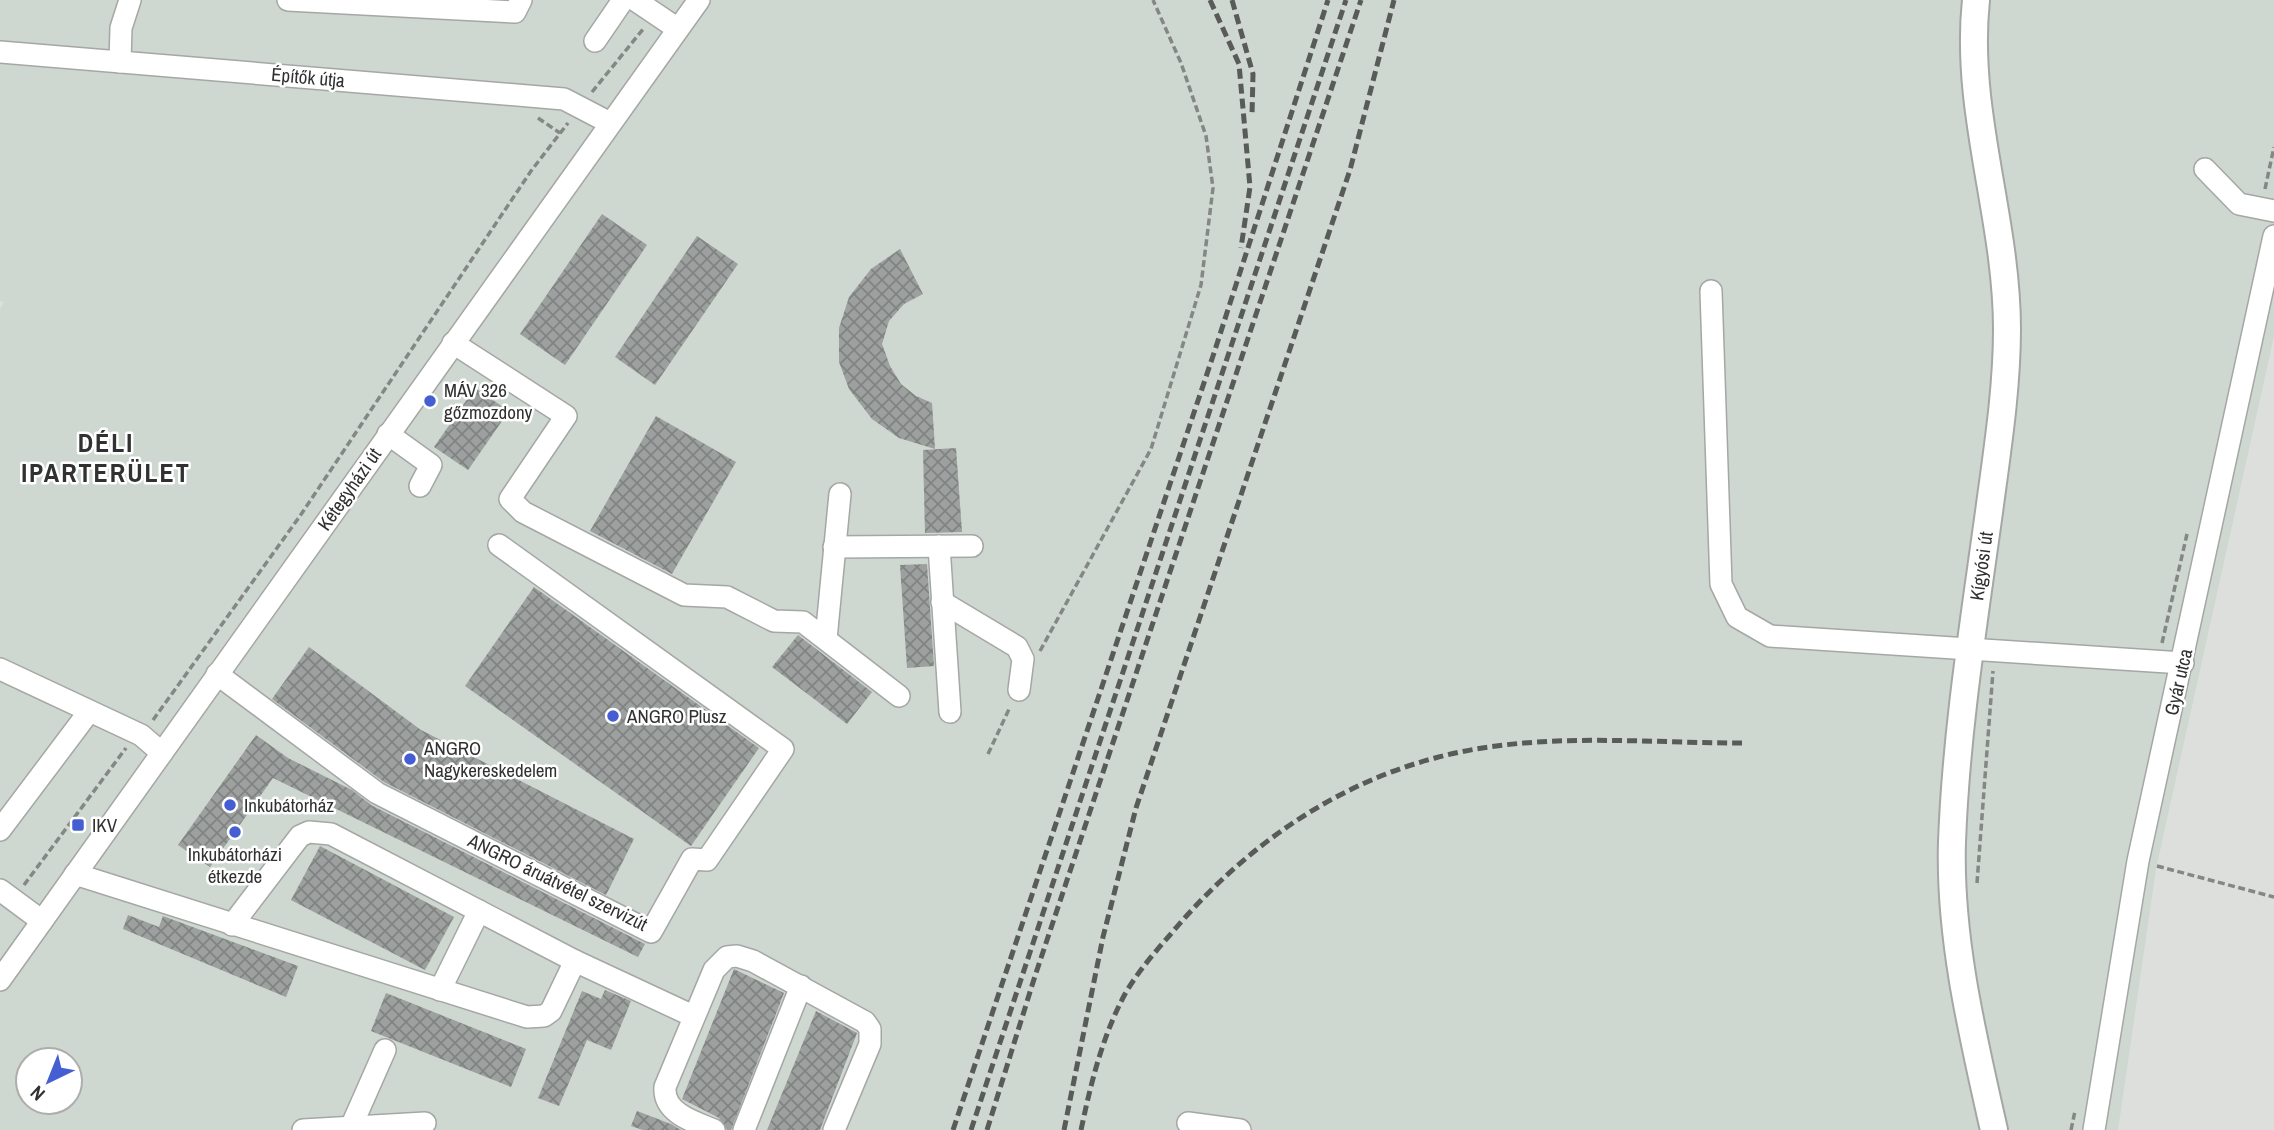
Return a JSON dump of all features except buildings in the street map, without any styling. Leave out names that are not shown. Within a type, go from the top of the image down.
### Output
[{"type":"main road","name":"Kígyósi út","points":[[1976,0],[1973,32],[1978,118],[2001,255],[2007,329],[2002,399],[1970,649],[1952,843],[1955,907],[1964,981],[1994,1130]]},
{"type":"street","points":[[120,62],[121,28],[130,0]]},
{"type":"street","points":[[288,0],[515,12],[521,0]]},
{"type":"street","points":[[595,41],[623,0]]},
{"type":"street","points":[[635,0],[678,29]]},
{"type":"street","name":"Kétegyházi út","points":[[0,980],[699,0]]},
{"type":"street","name":"Építők útja","points":[[0,52],[564,99],[610,123]]},
{"type":"street","points":[[2205,169],[2239,204],[2274,211]]},
{"type":"street","name":"Gyár utca","points":[[2094,1130],[2138,861],[2274,236]]},
{"type":"street","points":[[1711,291],[1721,584],[1737,617],[1770,636],[2183,663]]},
{"type":"street","points":[[453,344],[566,416],[510,499],[523,512],[684,595],[727,597],[774,621],[803,622],[899,696]]},
{"type":"street","points":[[388,434],[431,465],[420,486]]},
{"type":"street","points":[[826,639],[840,494]]},
{"type":"street","name":"ANGRO áruátvétel szervizút","points":[[217,674],[377,793],[651,932],[692,859],[707,860],[783,748],[499,545]]},
{"type":"street","points":[[939,546],[950,712]]},
{"type":"street","points":[[834,547],[972,546]]},
{"type":"street","points":[[942,602],[1017,647],[1023,659],[1019,690]]},
{"type":"street","points":[[0,669],[88,713],[141,735],[162,753]]},
{"type":"street","points":[[0,830],[88,713]]},
{"type":"street","points":[[232,925],[300,836],[320,831],[331,834],[575,961],[693,1016]]},
{"type":"street","points":[[75,874],[536,1018],[551,1011],[575,961]]},
{"type":"street","points":[[7,894],[42,921]]},
{"type":"street","points":[[440,990],[479,911]]},
{"type":"street","points":[[714,1130],[673,1109],[664,1095],[693,1016],[715,970],[727,957],[737,956],[753,961],[801,986],[865,1022],[870,1029],[870,1044],[834,1130]]},
{"type":"street","points":[[744,1130],[801,986]]},
{"type":"street","points":[[351,1127],[385,1051]]},
{"type":"street","points":[[303,1130],[425,1123]]},
{"type":"street","points":[[1188,1123],[1240,1130]]},
{"type":"path","points":[[1038,654],[1151,449],[1201,285],[1213,188],[1206,136],[1181,63],[1153,0]]},
{"type":"path","points":[[7,894],[124,750],[141,735],[300,516],[531,171],[656,14]]},
{"type":"path","points":[[988,754],[1019,690]]},
{"type":"path","points":[[2138,861],[2274,897]]},
{"type":"shaded area","points":[[0,0],[2274,0],[2274,336],[2156,869],[2118,1130],[0,1130],[0,309],[4,302],[0,301]]},
{"type":"railway","points":[[1210,0],[1239,64],[1250,187],[1241,248]]},
{"type":"railway","points":[[1232,0],[1253,74],[1252,116]]},
{"type":"railway","points":[[953,1130],[1213,356],[1328,0]]},
{"type":"railway","points":[[971,1130],[1346,0]]},
{"type":"railway","points":[[987,1130],[1035,976],[1361,0]]},
{"type":"railway","points":[[1064,1130],[1103,937],[1136,808],[1350,170],[1394,0]]},
{"type":"railway","points":[[1081,1130],[1093,1078],[1110,1027],[1125,994],[1140,971],[1226,876],[1256,850],[1323,804],[1396,770],[1435,758],[1511,744],[1588,740],[1742,743]]},
{"type":"place","name":"MÁV 326 gőzmozdony","points":[[430,401]]},
{"type":"place","name":"ANGRO Plusz","points":[[613,716]]},
{"type":"place","name":"ANGRO Nagykereskedelem","points":[[410,759]]},
{"type":"place","name":"Inkubátorház","points":[[230,805]]},
{"type":"place","name":"IKV","points":[[78,825]]},
{"type":"place","name":"Inkubátorházi étkezde","points":[[235,832]]},
{"type":"district","name":"DÉLI IPARTERÜLET","points":[[106,458]]}]
